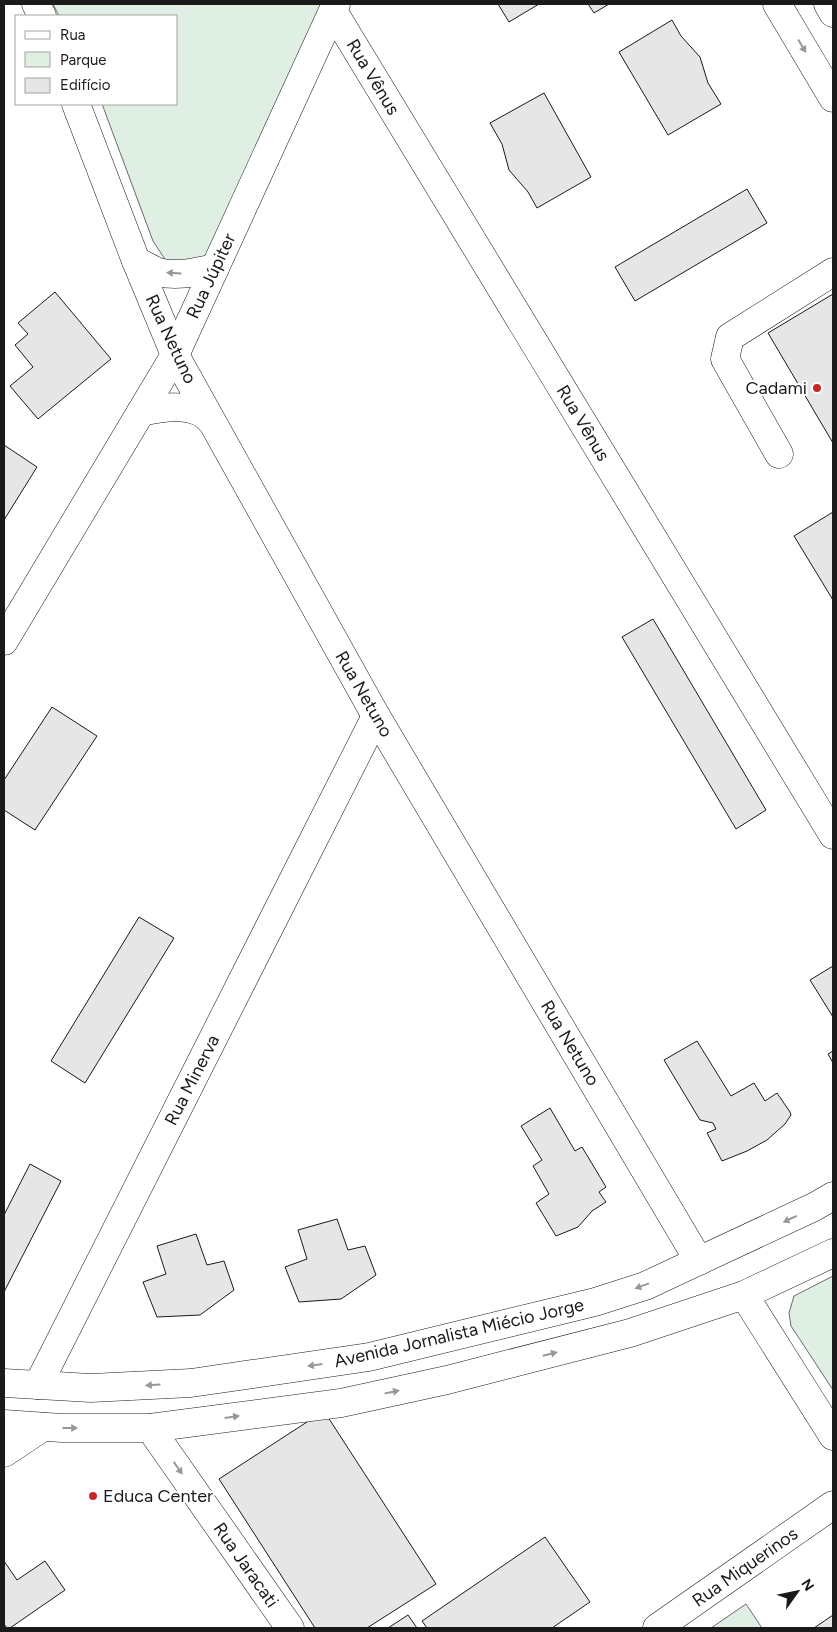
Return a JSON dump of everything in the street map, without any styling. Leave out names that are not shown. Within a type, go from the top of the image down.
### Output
[{"type":"street","points":[[777,4],[833,98]]},
{"type":"street","points":[[828,4],[833,13]]},
{"type":"street","name":"Rua Júpiter","points":[[4,641],[175,355],[335,8]]},
{"type":"street","name":"Rua Vênus","points":[[335,8],[833,835]]},
{"type":"street","name":"Rua Netuno","points":[[76,105],[136,261],[175,355],[376,716],[699,1261]]},
{"type":"street","points":[[136,261],[158,272],[177,274],[215,268]]},
{"type":"street","points":[[779,454],[725,359],[730,337],[833,272]]},
{"type":"street","points":[[140,412],[168,407],[183,408],[201,412],[211,421]]},
{"type":"street","name":"Rua Minerva","points":[[38,1385],[376,716]]},
{"type":"street","name":"Rua Minerva","points":[[346,774],[368,758],[378,755],[388,756],[403,762]]},
{"type":"street","name":"Avenida Jornalista Miécio Jorge","points":[[4,1382],[91,1388],[191,1383],[369,1357],[595,1302],[645,1286],[814,1207],[833,1196]]},
{"type":"street","points":[[4,1424],[43,1427],[150,1428],[342,1403],[447,1380],[630,1333],[744,1295],[833,1253]]},
{"type":"street","points":[[744,1295],[833,1436]]},
{"type":"street","points":[[4,1453],[43,1427]]},
{"type":"street","name":"Rua Jaracati","points":[[150,1428],[290,1628]]},
{"type":"street","name":"Rua Miquerinos","points":[[657,1628],[833,1506]]},
{"type":"green space","points":[[53,4],[323,4],[205,263],[166,261],[153,241],[102,105],[178,105],[178,15],[58,15]]},
{"type":"green space","points":[[833,1276],[833,1390],[791,1326],[789,1313],[794,1296]]},
{"type":"green space","points":[[746,1604],[762,1628],[711,1628]]},
{"type":"building","points":[[498,4],[539,4],[509,22]]},
{"type":"building","points":[[588,4],[609,4],[594,13]]},
{"type":"building","points":[[672,20],[681,36],[700,57],[708,83],[721,104],[668,135],[619,52]]},
{"type":"building","points":[[544,93],[591,177],[537,208],[528,192],[509,170],[502,144],[490,123]]},
{"type":"building","points":[[747,189],[767,223],[635,301],[615,267]]},
{"type":"building","points":[[55,292],[111,359],[38,419],[10,386],[33,367],[15,345],[28,334],[18,323]]},
{"type":"building","name":"Cadami","points":[[833,294],[833,443],[768,333]]},
{"type":"building","points":[[4,445],[37,467],[4,520]]},
{"type":"building","points":[[833,512],[833,600],[794,536]]},
{"type":"building","points":[[653,619],[766,810],[736,829],[622,637]]},
{"type":"building","points":[[52,707],[97,736],[35,830],[4,810],[4,780]]},
{"type":"building","points":[[139,917],[174,938],[85,1083],[51,1061]]},
{"type":"building","points":[[833,966],[833,1017],[810,980]]},
{"type":"building","points":[[697,1041],[731,1096],[754,1083],[765,1101],[777,1093],[791,1115],[785,1124],[767,1140],[747,1151],[722,1161],[707,1133],[716,1129],[713,1123],[700,1120],[664,1060]]},
{"type":"building","points":[[833,1051],[833,1063],[828,1054]]},
{"type":"building","points":[[550,1108],[575,1151],[582,1147],[606,1187],[599,1192],[606,1202],[592,1211],[578,1227],[556,1236],[536,1203],[549,1194],[533,1166],[542,1160],[521,1126]]},
{"type":"building","points":[[30,1164],[61,1181],[4,1292],[4,1215]]},
{"type":"building","points":[[337,1219],[348,1250],[365,1246],[376,1275],[341,1299],[299,1302],[285,1267],[307,1259],[298,1230]]},
{"type":"building","points":[[196,1234],[207,1265],[224,1261],[234,1290],[200,1315],[157,1317],[143,1282],[166,1274],[157,1246]]},
{"type":"building","points":[[324,1411],[436,1584],[367,1628],[315,1628],[219,1479]]},
{"type":"building","points":[[545,1537],[590,1602],[552,1628],[427,1628],[422,1621]]},
{"type":"building","points":[[4,1561],[17,1580],[45,1561],[65,1590],[10,1628],[7,1628],[4,1624]]},
{"type":"building","points":[[408,1615],[417,1628],[388,1628]]},
{"type":"building","points":[[833,1615],[833,1628],[814,1628]]},
{"type":"place","name":"Cadami","points":[[817,388]]},
{"type":"place","name":"Educa Center","points":[[93,1496]]}]
